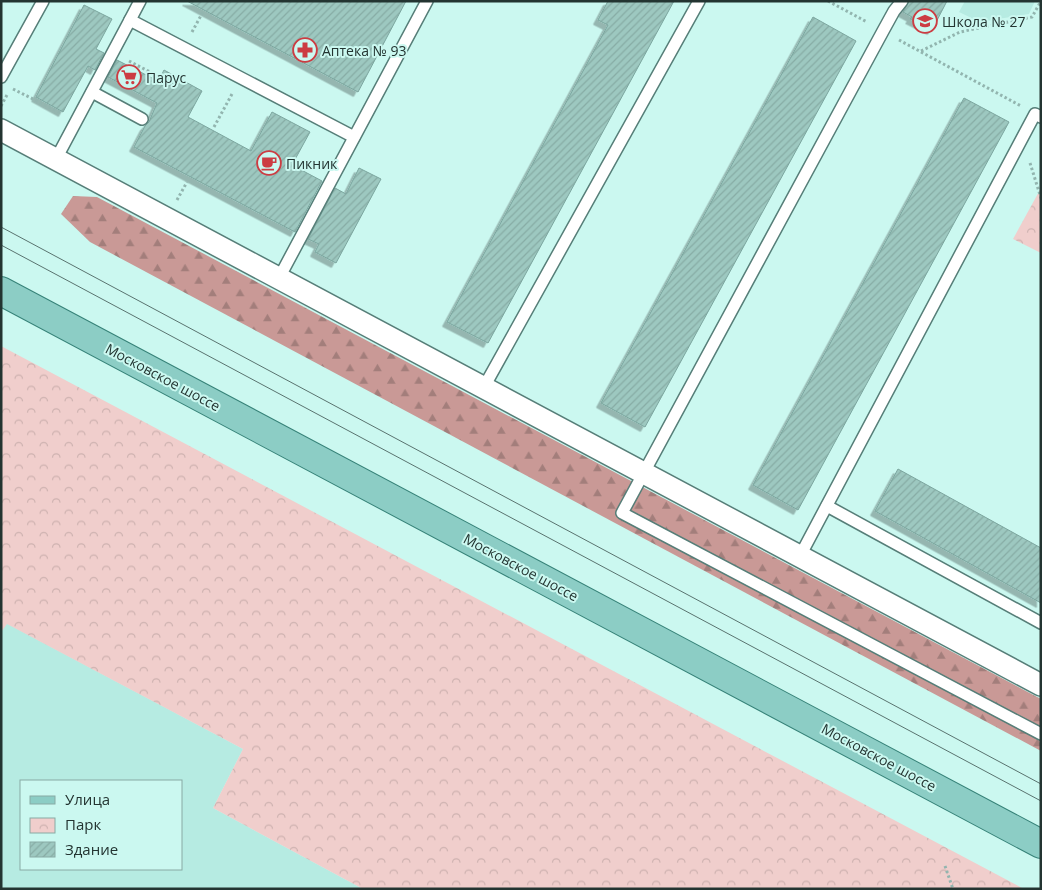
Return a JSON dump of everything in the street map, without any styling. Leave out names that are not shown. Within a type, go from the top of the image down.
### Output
[{"type":"main road","name":"Московское шоссе","points":[[1,291],[1041,844]]},
{"type":"street","points":[[1,130],[1041,685]]},
{"type":"lane","points":[[1,77],[43,1]]},
{"type":"lane","points":[[56,159],[140,1]]},
{"type":"lane","points":[[279,278],[427,1]]},
{"type":"lane","points":[[484,387],[699,1]]},
{"type":"lane","points":[[902,1],[883,31],[622,513],[1041,734]]},
{"type":"lane","points":[[130,20],[354,136]]},
{"type":"lane","points":[[92,92],[142,119]]},
{"type":"lane","points":[[800,556],[1022,139],[1038,115]]},
{"type":"lane","points":[[827,506],[1041,623]]},
{"type":"path","points":[[828,1],[1038,115]]},
{"type":"path","points":[[920,51],[960,32],[1032,18],[1040,1]]},
{"type":"path","points":[[198,21],[204,10]]},
{"type":"path","points":[[113,52],[150,72]]},
{"type":"path","points":[[214,127],[240,78]]},
{"type":"path","points":[[1,106],[11,87],[57,112]]},
{"type":"path","points":[[1022,139],[1041,198]]},
{"type":"path","points":[[175,205],[187,182]]},
{"type":"path","points":[[944,866],[953,889]]},
{"type":"shaded area","points":[[965,1],[1035,1],[1029,14],[980,22],[959,12]]},
{"type":"shaded area","points":[[6,623],[243,749],[213,808],[363,889],[1,889],[1,632]]},
{"type":"green space","points":[[1041,188],[1041,253],[1013,239]]},
{"type":"green space","points":[[73,196],[97,197],[1041,699],[1041,751],[90,242],[61,214]]},
{"type":"green space","points":[[1,346],[1024,889],[363,889],[213,808],[243,749],[7,624],[1,632]]},
{"type":"building","points":[[187,1],[406,1],[358,92]]},
{"type":"building","points":[[608,1],[674,1],[488,343],[447,322],[608,25],[598,20]]},
{"type":"building","name":"Школа № 27","points":[[909,1],[947,1],[932,30],[910,19],[912,17],[903,12]]},
{"type":"building","points":[[84,5],[112,19],[96,49],[104,53],[95,70],[88,66],[63,112],[36,97]]},
{"type":"building","points":[[813,17],[856,41],[645,427],[601,403]]},
{"type":"building","points":[[117,60],[152,78],[154,75],[160,78],[164,70],[202,91],[188,117],[251,151],[272,112],[310,132],[292,165],[322,181],[295,232],[134,147],[149,122],[157,103],[108,77]]},
{"type":"building","points":[[964,98],[1009,122],[798,510],[753,485]]},
{"type":"building","points":[[359,168],[381,179],[336,263],[315,252],[319,244],[308,239],[335,188],[346,194]]},
{"type":"building","points":[[898,469],[1041,548],[1041,603],[875,511]]},
{"type":"tram line","points":[[1,227],[1041,784]]},
{"type":"tram line","points":[[1,245],[1041,801]]},
{"type":"place","name":"Школа № 27","points":[[925,21]]},
{"type":"place","name":"Аптека № 93","points":[[305,50]]},
{"type":"place","name":"Парус","points":[[129,77]]},
{"type":"place","name":"Пикник","points":[[269,163]]}]
